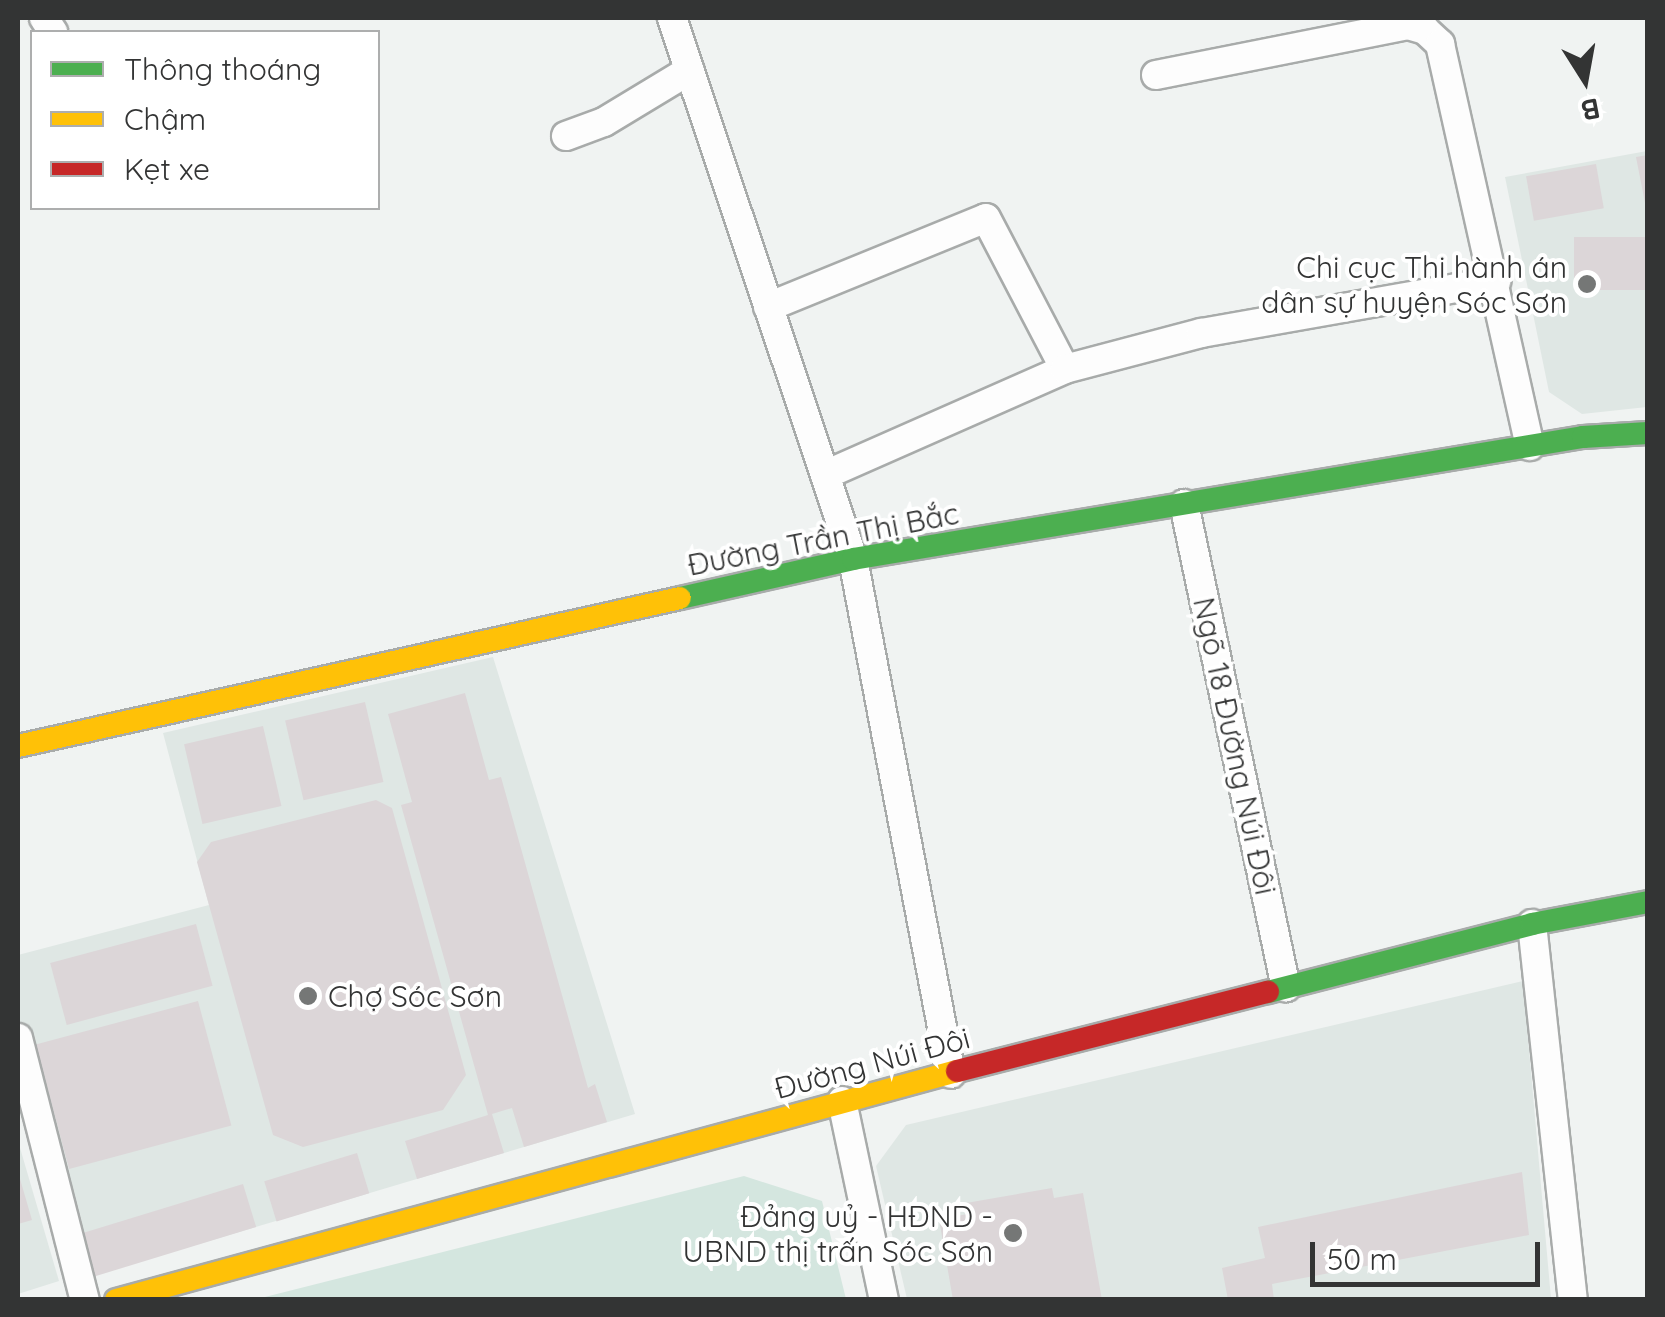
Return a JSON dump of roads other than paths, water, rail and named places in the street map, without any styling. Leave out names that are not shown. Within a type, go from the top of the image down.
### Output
[{"type":"street","points":[[672,18],[853,559],[951,1074]]},
{"type":"street","points":[[1156,76],[1408,25],[1425,30],[1440,44],[1530,446]]},
{"type":"street","points":[[566,136],[604,122],[690,70]]},
{"type":"street","points":[[768,307],[986,218],[1065,369]]},
{"type":"street","points":[[825,475],[1065,369],[1201,332],[1496,282]]},
{"type":"street","name":"Đường Trần Thị Bắc","points":[[18,746],[853,559],[1530,446],[1648,433]]},
{"type":"street","name":"Ngõ 18 Đường Núi Đôi","points":[[1184,504],[1286,987]]},
{"type":"street","name":"Đường Núi Đôi","points":[[116,1300],[842,1101],[1532,924],[1648,902]]},
{"type":"street","points":[[1532,924],[1573,1300]]},
{"type":"street","points":[[18,1038],[86,1300]]},
{"type":"street","points":[[842,1101],[884,1300]]},
{"type":"place","name":"Chi cục Thi hành án dân sự huyện Sóc Sơn","points":[[1587,284]]},
{"type":"place","name":"Chợ Sóc Sơn","points":[[308,996]]},
{"type":"place","name":"Đảng uỷ - HĐND - UBND thị trấn Sóc Sơn","points":[[1013,1233]]}]
